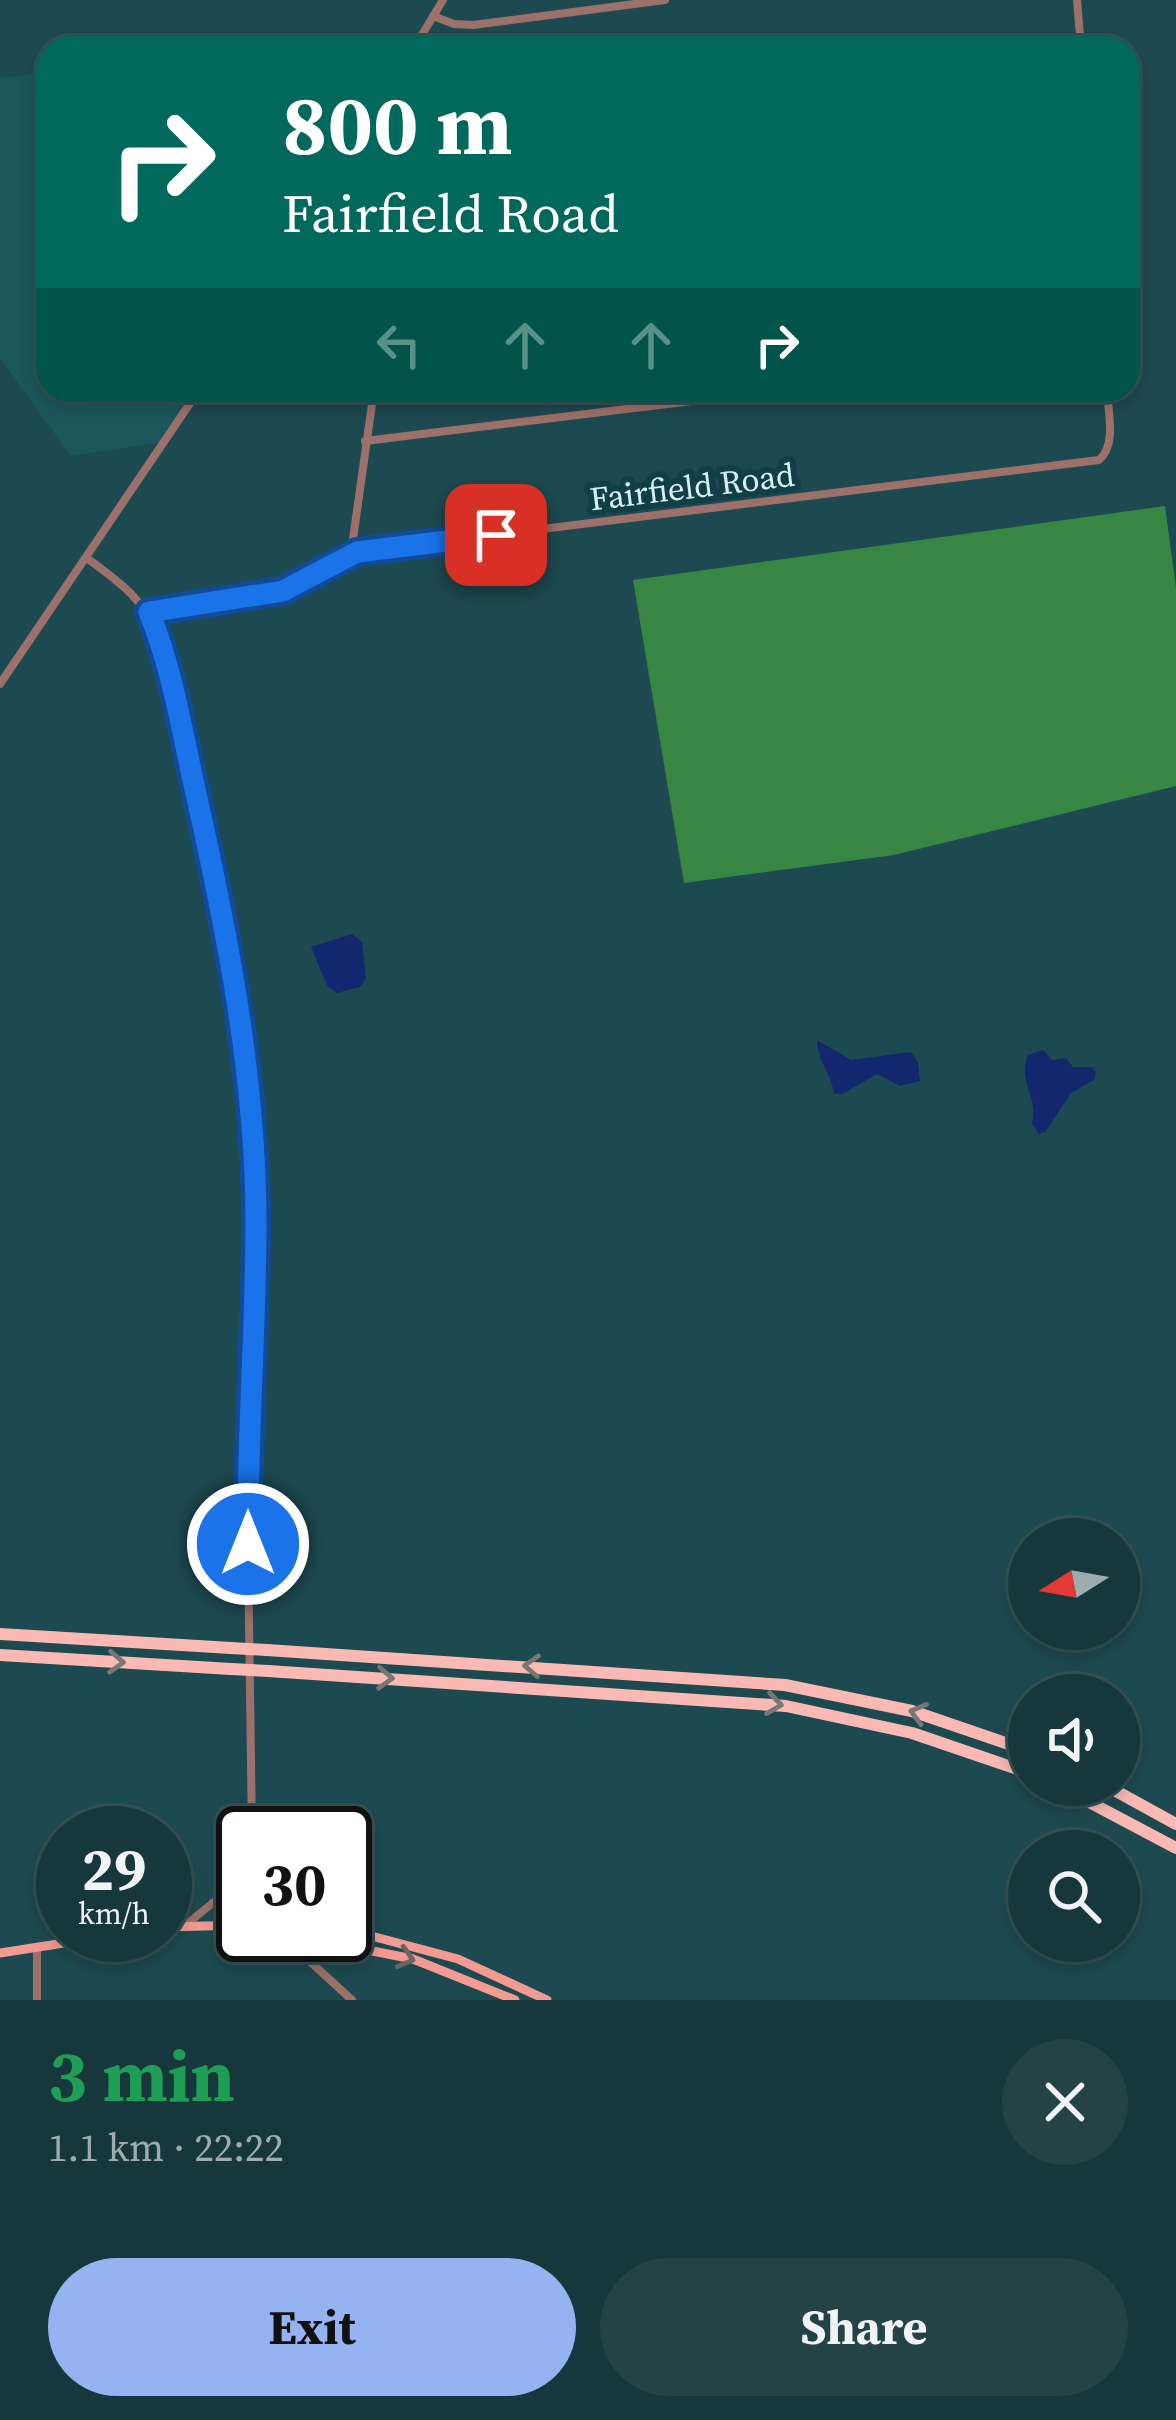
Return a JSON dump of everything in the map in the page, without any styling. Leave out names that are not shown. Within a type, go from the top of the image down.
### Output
[{"type":"highway","points":[[0,1634],[785,1684],[912,1711],[1008,1743]]},
{"type":"highway","points":[[0,1655],[786,1706],[912,1732],[1008,1766]]},
{"type":"highway","points":[[1140,1804],[1176,1825]]},
{"type":"highway","points":[[1099,1806],[1176,1848]]},
{"type":"main road","points":[[372,1935],[487,1970],[547,2000]]},
{"type":"main road","points":[[0,1953],[36,1948]]},
{"type":"main road","points":[[372,1949],[481,1983],[515,2000]]},
{"type":"main road","points":[[481,1983],[487,1970]]},
{"type":"street","points":[[420,36],[443,0]]},
{"type":"street","points":[[433,16],[473,25],[664,0]]},
{"type":"street","points":[[1077,0],[1081,36]]},
{"type":"street","points":[[0,684],[191,402]]},
{"type":"street","points":[[357,552],[353,539],[372,402]]},
{"type":"street","points":[[365,441],[685,402]]},
{"type":"street","name":"Fairfield Road","points":[[149,612],[283,591],[357,552],[1099,460],[1107,454],[1107,402]]},
{"type":"street","points":[[88,559],[125,586],[149,612],[164,655],[223,913],[243,1051],[256,1223],[248,1480],[253,1806]]},
{"type":"street","points":[[192,1920],[216,1900]]},
{"type":"street","points":[[37,1962],[37,2000]]},
{"type":"street","points":[[310,1962],[352,2000]]},
{"type":"shaded area","points":[[36,74],[36,402],[188,402],[162,442],[71,456],[0,358],[0,78]]},
{"type":"shaded area","points":[[352,934],[362,942],[366,978],[360,987],[337,993],[328,987],[311,947]]},
{"type":"shaded area","points":[[817,1040],[851,1060],[911,1052],[918,1062],[920,1081],[900,1086],[877,1074],[834,1094]]},
{"type":"shaded area","points":[[1043,1050],[1052,1060],[1066,1058],[1073,1067],[1092,1067],[1096,1072],[1094,1080],[1071,1093],[1039,1134],[1032,1123],[1025,1064],[1028,1055]]},
{"type":"green space","points":[[1165,506],[1176,588],[1176,786],[894,855],[684,883],[633,580]]},
{"type":"route","points":[[248,1544],[256,1223],[243,1051],[223,913],[164,655],[149,612],[283,591],[357,552],[496,535]]}]
